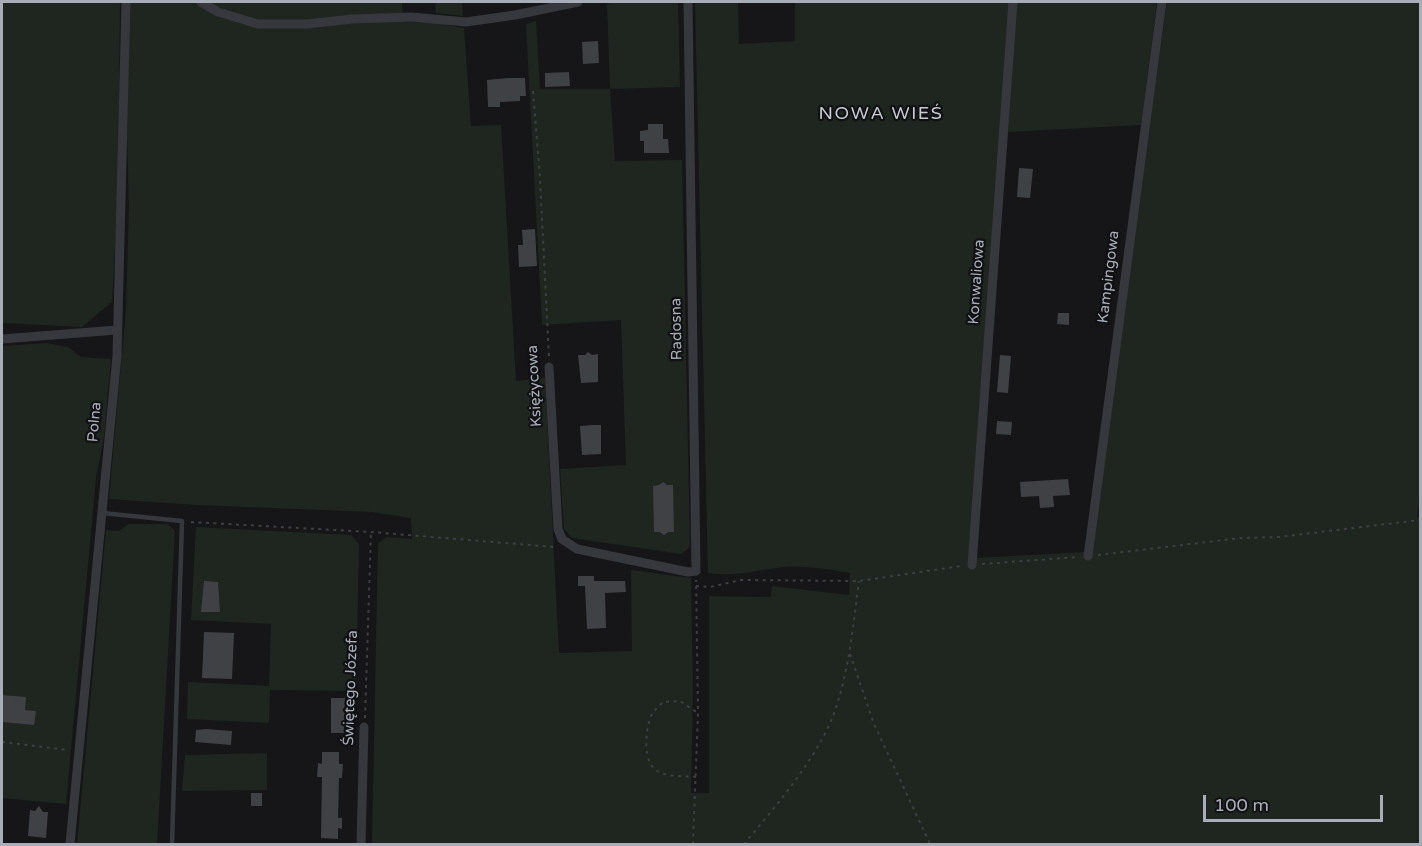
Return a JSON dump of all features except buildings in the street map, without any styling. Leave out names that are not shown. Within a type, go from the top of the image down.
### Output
[{"type":"street","name":"Polna","points":[[70,844],[117,330],[126,2]]},
{"type":"street","points":[[201,2],[218,12],[258,24],[307,24],[352,19],[411,17],[466,22],[578,2]]},
{"type":"street","name":"Radosna","points":[[688,2],[696,571]]},
{"type":"street","name":"Konwaliowa","points":[[972,565],[1013,2]]},
{"type":"street","name":"Kampingowa","points":[[1088,556],[1162,2]]},
{"type":"street","points":[[2,339],[117,330]]},
{"type":"street","name":"Księżycowa","points":[[549,367],[558,529],[562,539],[577,549],[688,572],[696,571]]},
{"type":"street","name":"Świętego Józefa","points":[[361,844],[364,727]]},
{"type":"lane","points":[[102,513],[182,521],[172,844]]},
{"type":"path","name":"Księżycowa","points":[[533,91],[540,178],[549,367]]},
{"type":"path","points":[[696,586],[710,587],[741,580],[859,581],[972,565],[1088,556],[1241,538],[1279,537],[1420,520]]},
{"type":"path","points":[[182,521],[371,532],[558,547]]},
{"type":"path","name":"Świętego Józefa","points":[[364,727],[371,532]]},
{"type":"path","points":[[693,844],[698,713],[696,571]]},
{"type":"path","points":[[744,844],[771,812],[803,767],[834,715],[850,654],[859,581]]},
{"type":"path","points":[[850,654],[874,724],[930,844]]},
{"type":"path","points":[[696,777],[657,772],[649,760],[647,738],[651,715],[663,702],[680,701],[698,713]]},
{"type":"path","points":[[2,742],[80,751]]},
{"type":"shaded area","points":[[2,2],[120,2],[118,201],[112,302],[82,327],[2,323]]},
{"type":"shaded area","points":[[130,2],[402,2],[403,22],[436,23],[464,28],[471,126],[501,125],[516,381],[545,378],[559,653],[632,651],[631,570],[691,578],[693,692],[691,793],[709,793],[709,596],[771,597],[772,586],[849,595],[850,573],[817,568],[784,567],[737,574],[708,573],[695,2],[738,2],[739,44],[795,41],[795,2],[1011,2],[976,558],[1084,552],[1144,167],[1167,2],[1420,2],[1420,494],[1417,517],[1420,517],[1420,844],[372,844],[378,544],[386,537],[412,539],[411,518],[372,512],[109,499],[126,310]]},
{"type":"shaded area","points":[[435,2],[462,2],[463,16],[436,13]]},
{"type":"shaded area","points":[[678,2],[680,87],[610,89],[607,4]]},
{"type":"shaded area","points":[[1016,2],[1157,2],[1141,125],[1008,132]]},
{"type":"shaded area","points":[[536,21],[540,89],[610,89],[615,161],[682,160],[690,547],[681,554],[572,538],[564,529],[560,469],[626,465],[621,320],[542,325],[526,24]]},
{"type":"shaded area","points":[[46,343],[68,347],[81,357],[111,359],[104,436],[96,478],[66,804],[2,798],[2,346]]},
{"type":"shaded area","points":[[128,524],[168,524],[175,531],[157,844],[77,844],[106,530],[119,531]]},
{"type":"shaded area","points":[[196,527],[351,535],[359,544],[356,691],[270,690],[269,723],[187,719],[188,682],[269,686],[271,624],[191,620]]},
{"type":"shaded area","points":[[267,753],[267,790],[182,791],[185,755]]},
{"type":"district","name":"NOWA WIEŚ","points":[[881,114]]}]
